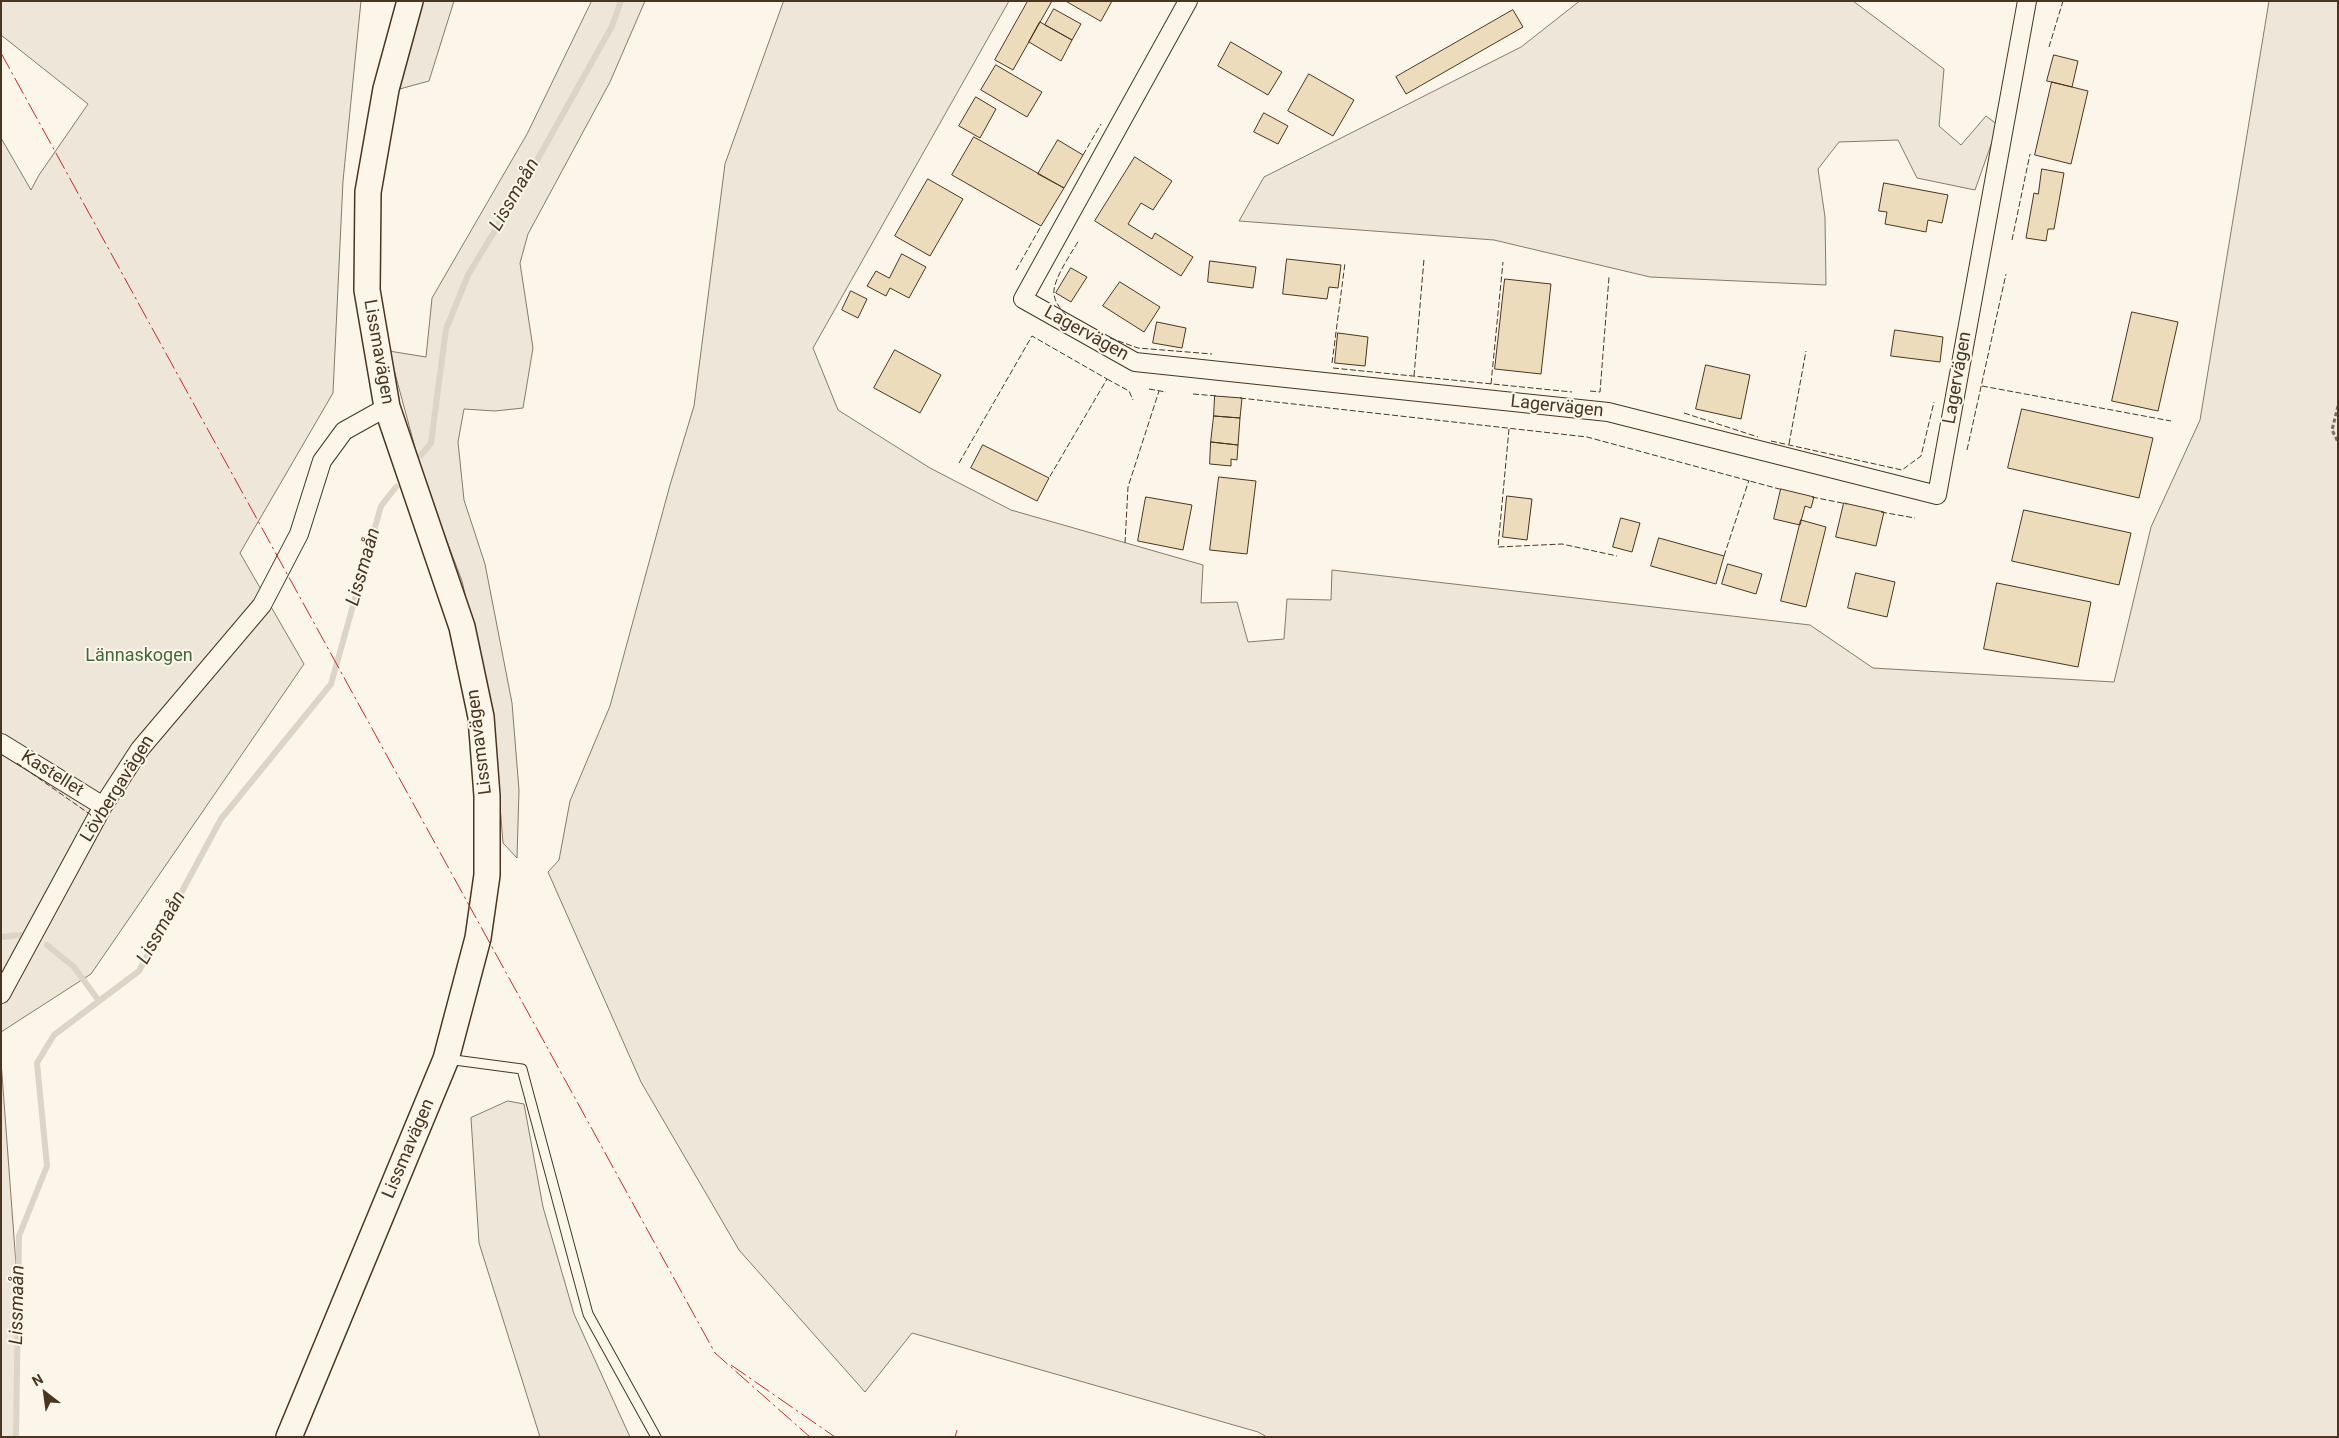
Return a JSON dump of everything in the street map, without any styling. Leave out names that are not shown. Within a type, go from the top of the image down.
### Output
[{"type":"street","name":"Lissmavägen","points":[[289,1437],[446,1059],[478,938],[487,875],[487,796],[481,717],[462,627],[387,407],[367,290],[368,192],[386,89],[410,1]]},
{"type":"street","name":"Lagervägen","points":[[1188,1],[1023,299],[1135,362],[1608,412],[1937,496],[2027,1]]},
{"type":"street","name":"Lövbergavägen","points":[[1,994],[104,806],[140,749],[262,605],[299,534],[322,461],[344,431],[387,407]]},
{"type":"street","name":"Kastellet","points":[[1,743],[104,806]]},
{"type":"lane","points":[[446,1059],[522,1069],[588,1314],[656,1437]]},
{"type":"path","points":[[2338,406],[2332,430],[2338,442]]},
{"type":"green space","name":"Lännaskogen","points":[[1,1],[361,1],[343,181],[333,393],[240,553],[304,664],[91,974],[1,1032],[1,138],[31,190],[39,175],[88,104],[1,35]]},
{"type":"green space","points":[[421,1],[454,1],[429,81],[396,90]]},
{"type":"green space","points":[[592,1],[645,1],[610,82],[528,234],[520,263],[533,348],[523,408],[495,411],[464,409],[458,442],[464,500],[485,564],[512,703],[519,790],[517,858],[503,843],[496,754],[487,691],[462,581],[424,481],[389,351],[426,357],[432,298],[527,134]]},
{"type":"green space","points":[[784,1],[1009,1],[813,348],[838,410],[930,468],[1011,510],[1203,565],[1201,603],[1237,602],[1248,642],[1284,639],[1287,599],[1331,600],[1332,570],[1810,625],[1873,668],[2114,682],[2151,527],[2200,420],[2269,1],[2338,1],[2338,1437],[1267,1437],[1258,1432],[912,1333],[865,1392],[739,1250],[641,1082],[548,872],[559,860],[570,801],[610,706],[670,485],[694,406],[725,164]]},
{"type":"green space","points":[[1580,1],[1853,1],[1944,69],[1939,126],[1961,145],[1986,116],[1998,125],[1975,190],[1917,178],[1898,140],[1839,142],[1818,169],[1825,217],[1826,285],[1650,277],[1494,240],[1239,221],[1264,177],[1521,47]]},
{"type":"green space","points":[[1,1061],[17,1278],[18,1437],[1,1437]]},
{"type":"green space","points":[[508,1101],[524,1104],[543,1207],[574,1314],[630,1437],[540,1437],[479,1243],[471,1118]]},
{"type":"building","points":[[1028,1],[1052,1],[1013,70],[995,60]]},
{"type":"building","points":[[1066,1],[1112,1],[1101,21]]},
{"type":"building","points":[[1054,9],[1081,24],[1072,40],[1045,25]]},
{"type":"building","points":[[1513,10],[1523,27],[1406,94],[1396,77]]},
{"type":"building","points":[[1040,22],[1072,40],[1061,61],[1029,42]]},
{"type":"building","points":[[1231,42],[1282,72],[1268,95],[1218,66]]},
{"type":"building","points":[[2054,55],[2078,61],[2072,87],[2047,81]]},
{"type":"building","points":[[996,65],[1042,92],[1027,117],[981,90]]},
{"type":"building","points":[[1309,74],[1354,100],[1333,136],[1288,111]]},
{"type":"building","points":[[2052,82],[2088,91],[2071,164],[2035,155]]},
{"type":"building","points":[[976,97],[996,109],[980,138],[959,126]]},
{"type":"building","points":[[1264,113],[1288,126],[1278,144],[1254,132]]},
{"type":"building","points":[[974,137],[1064,188],[1041,226],[952,175]]},
{"type":"building","points":[[1058,140],[1083,155],[1064,188],[1038,174]]},
{"type":"building","points":[[1135,157],[1172,181],[1153,210],[1141,203],[1128,224],[1152,239],[1155,233],[1193,257],[1181,276],[1095,221]]},
{"type":"building","points":[[2042,169],[2064,173],[2054,229],[2048,229],[2046,241],[2026,238],[2034,193],[2038,194]]},
{"type":"building","points":[[928,179],[963,199],[930,256],[895,236]]},
{"type":"building","points":[[1884,183],[1948,195],[1942,223],[1928,220],[1926,232],[1885,224],[1887,212],[1879,211]]},
{"type":"building","points":[[902,254],[926,267],[909,298],[890,288],[886,296],[867,286],[876,271],[889,278]]},
{"type":"building","points":[[1287,259],[1341,265],[1338,288],[1329,287],[1327,299],[1283,294]]},
{"type":"building","points":[[1210,261],[1256,267],[1253,288],[1208,282]]},
{"type":"building","points":[[1071,268],[1087,277],[1071,302],[1056,293]]},
{"type":"building","points":[[1505,279],[1551,284],[1541,374],[1495,369]]},
{"type":"building","points":[[1120,282],[1160,307],[1144,332],[1103,306]]},
{"type":"building","points":[[851,291],[867,299],[858,318],[842,310]]},
{"type":"building","points":[[2132,312],[2178,322],[2158,411],[2112,401]]},
{"type":"building","points":[[1157,322],[1186,328],[1182,348],[1153,343]]},
{"type":"building","points":[[1895,330],[1943,337],[1940,362],[1891,356]]},
{"type":"building","points":[[1338,333],[1368,337],[1365,366],[1335,363]]},
{"type":"building","points":[[895,350],[941,375],[920,413],[874,388]]},
{"type":"building","points":[[1706,365],[1750,375],[1741,419],[1696,409]]},
{"type":"building","points":[[1215,396],[1242,398],[1240,418],[1214,416]]},
{"type":"building","points":[[2022,409],[2153,438],[2139,498],[2008,468]]},
{"type":"building","points":[[1214,416],[1240,418],[1238,445],[1211,442]]},
{"type":"building","points":[[1211,442],[1238,445],[1237,460],[1231,459],[1231,466],[1210,464]]},
{"type":"building","points":[[983,445],[1049,478],[1037,501],[971,468]]},
{"type":"building","points":[[1219,477],[1256,481],[1247,554],[1210,550]]},
{"type":"building","points":[[1781,489],[1814,497],[1811,508],[1805,506],[1800,525],[1774,519]]},
{"type":"building","points":[[1507,496],[1532,499],[1527,540],[1503,537]]},
{"type":"building","points":[[1146,497],[1192,505],[1183,550],[1138,541]]},
{"type":"building","points":[[1844,503],[1884,512],[1876,546],[1836,537]]},
{"type":"building","points":[[2024,510],[2131,533],[2119,585],[2012,561]]},
{"type":"building","points":[[1621,518],[1640,523],[1632,552],[1613,547]]},
{"type":"building","points":[[1801,520],[1826,527],[1806,607],[1781,601]]},
{"type":"building","points":[[1659,538],[1724,556],[1716,584],[1651,566]]},
{"type":"building","points":[[1728,564],[1762,574],[1756,594],[1722,584]]},
{"type":"building","points":[[1856,573],[1895,582],[1887,617],[1848,608]]},
{"type":"building","points":[[1997,583],[2091,602],[2078,667],[1984,649]]},
{"type":"waterway","name":"Lissmaån","points":[[421,455],[431,443],[446,329],[468,275],[535,164],[612,26],[621,1]]},
{"type":"waterway","name":"Lissmaån","points":[[16,1437],[19,1236],[47,1166],[37,1063],[54,1035],[139,971],[221,819],[331,684],[381,506],[396,487]]},
{"type":"waterway","points":[[1,937],[22,935]]},
{"type":"waterway","points":[[47,945],[74,967],[99,1001]]},
{"type":"fence","points":[[2049,47],[2063,1]]},
{"type":"fence","points":[[1083,155],[1101,124]]},
{"type":"fence","points":[[2012,240],[2030,154]]},
{"type":"fence","points":[[1016,270],[1041,226]]},
{"type":"fence","points":[[1066,315],[1058,306],[1054,288],[1063,267],[1079,240]]},
{"type":"fence","points":[[1414,376],[1424,259]]},
{"type":"fence","points":[[1491,384],[1503,262]]},
{"type":"fence","points":[[1332,363],[1345,263]]},
{"type":"fence","points":[[1967,450],[2006,274]]},
{"type":"fence","points":[[1590,391],[1600,392],[1609,277]]},
{"type":"fence","points":[[959,463],[1032,336],[1107,379],[1049,478]]},
{"type":"fence","points":[[1110,338],[1138,348],[1212,354]]},
{"type":"fence","points":[[1789,444],[1806,351]]},
{"type":"fence","points":[[1333,368],[1572,392]]},
{"type":"fence","points":[[1107,379],[1129,391],[1133,400]]},
{"type":"fence","points":[[1982,386],[2171,421]]},
{"type":"fence","points":[[1149,389],[1166,392]]},
{"type":"fence","points":[[1125,543],[1128,487],[1159,391]]},
{"type":"fence","points":[[1193,394],[1218,396]]},
{"type":"fence","points":[[1240,398],[1587,437],[1783,490]]},
{"type":"fence","points":[[1771,441],[1902,470],[1921,456],[1934,402]]},
{"type":"fence","points":[[1684,413],[1758,437]]},
{"type":"fence","points":[[1509,429],[1498,547],[1562,544],[1617,556]]},
{"type":"fence","points":[[1724,556],[1749,480]]},
{"type":"fence","points":[[1812,497],[1847,504]]},
{"type":"fence","points":[[1881,512],[1915,518]]},
{"type":"fence","points":[[17,763],[91,815],[89,817]]},
{"type":"power","points":[[1,53],[715,1353],[810,1437]]},
{"type":"power","points":[[731,1365],[835,1437]]},
{"type":"power","points":[[955,1437],[957,1430]]}]
